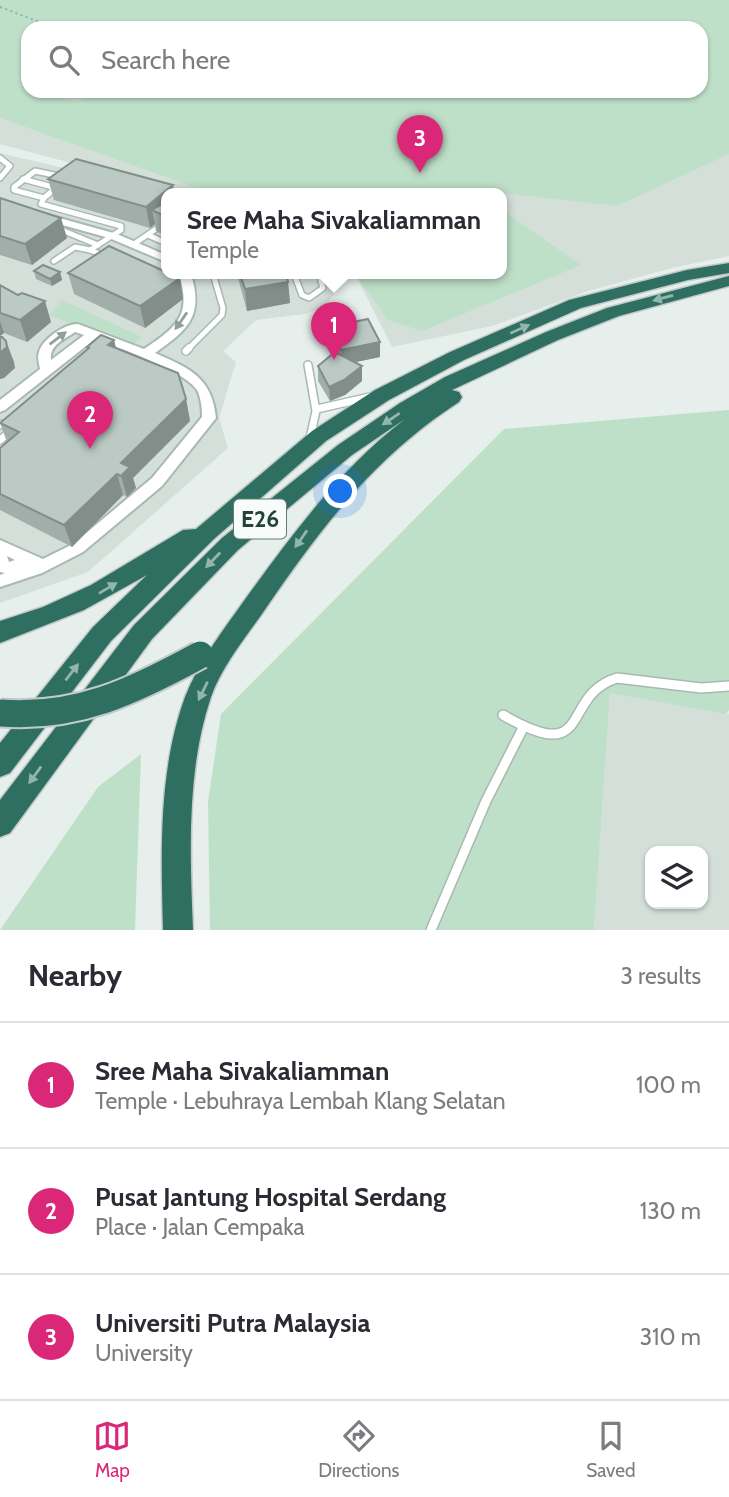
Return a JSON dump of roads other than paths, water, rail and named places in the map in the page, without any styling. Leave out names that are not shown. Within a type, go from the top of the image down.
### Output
[{"type":"highway","name":"E26","points":[[0,765],[102,634],[241,503],[319,436],[382,395],[457,356],[575,304],[687,275],[729,268]]},
{"type":"highway","name":"E26","points":[[0,823],[143,632],[230,544],[355,443],[430,395],[494,362],[613,312],[729,281]]},
{"type":"highway","points":[[178,930],[175,865],[184,762],[198,696],[236,632],[343,485],[378,451],[441,404],[471,386],[494,362]]},
{"type":"highway","points":[[0,632],[41,620],[102,593],[241,503]]},
{"type":"highway","points":[[0,713],[58,713],[108,701],[162,677],[236,632]]},
{"type":"street","points":[[30,213],[47,221],[113,236],[161,257]]},
{"type":"street","points":[[144,355],[184,321],[191,297],[184,282]]},
{"type":"street","points":[[0,581],[43,566],[78,548],[157,482],[208,423],[207,397],[197,381],[144,355],[74,327],[48,345],[44,354],[47,371]]},
{"type":"street","points":[[0,407],[93,334]]},
{"type":"street","points":[[0,546],[43,566]]},
{"type":"street","points":[[0,557],[2,566],[11,569],[23,566],[26,559]]},
{"type":"lane","points":[[0,158],[10,166],[0,178]]},
{"type":"lane","points":[[44,198],[14,190],[23,179],[35,171],[65,178],[41,204],[121,226],[121,230],[90,250]]},
{"type":"lane","points":[[23,179],[56,188]]},
{"type":"lane","points":[[47,221],[65,211]]},
{"type":"lane","points":[[47,221],[98,245]]},
{"type":"lane","points":[[134,244],[161,226]]},
{"type":"lane","points":[[148,235],[161,241]]},
{"type":"lane","points":[[54,261],[75,247],[113,260]]},
{"type":"lane","points":[[94,261],[104,256]]},
{"type":"lane","points":[[186,351],[222,315],[223,308],[214,279]]},
{"type":"lane","points":[[295,279],[302,295],[309,298],[323,288],[320,279]]},
{"type":"lane","points":[[302,451],[313,432],[317,409],[309,384],[308,365]]},
{"type":"lane","points":[[317,409],[358,398],[382,395]]},
{"type":"lane","points":[[0,424],[14,429],[0,440]]},
{"type":"lane","points":[[503,715],[541,734],[559,733],[574,727],[590,693],[602,682],[617,678],[692,687],[729,686]]},
{"type":"lane","points":[[431,930],[459,869],[496,775],[524,726]]},
{"type":"place","name":"Universiti Putra Malaysia","points":[[420,173]]},
{"type":"place","name":"Sree Maha Sivakaliamman","points":[[334,360]]},
{"type":"place","name":"Pusat Jantung Hospital Serdang","points":[[90,449]]}]
